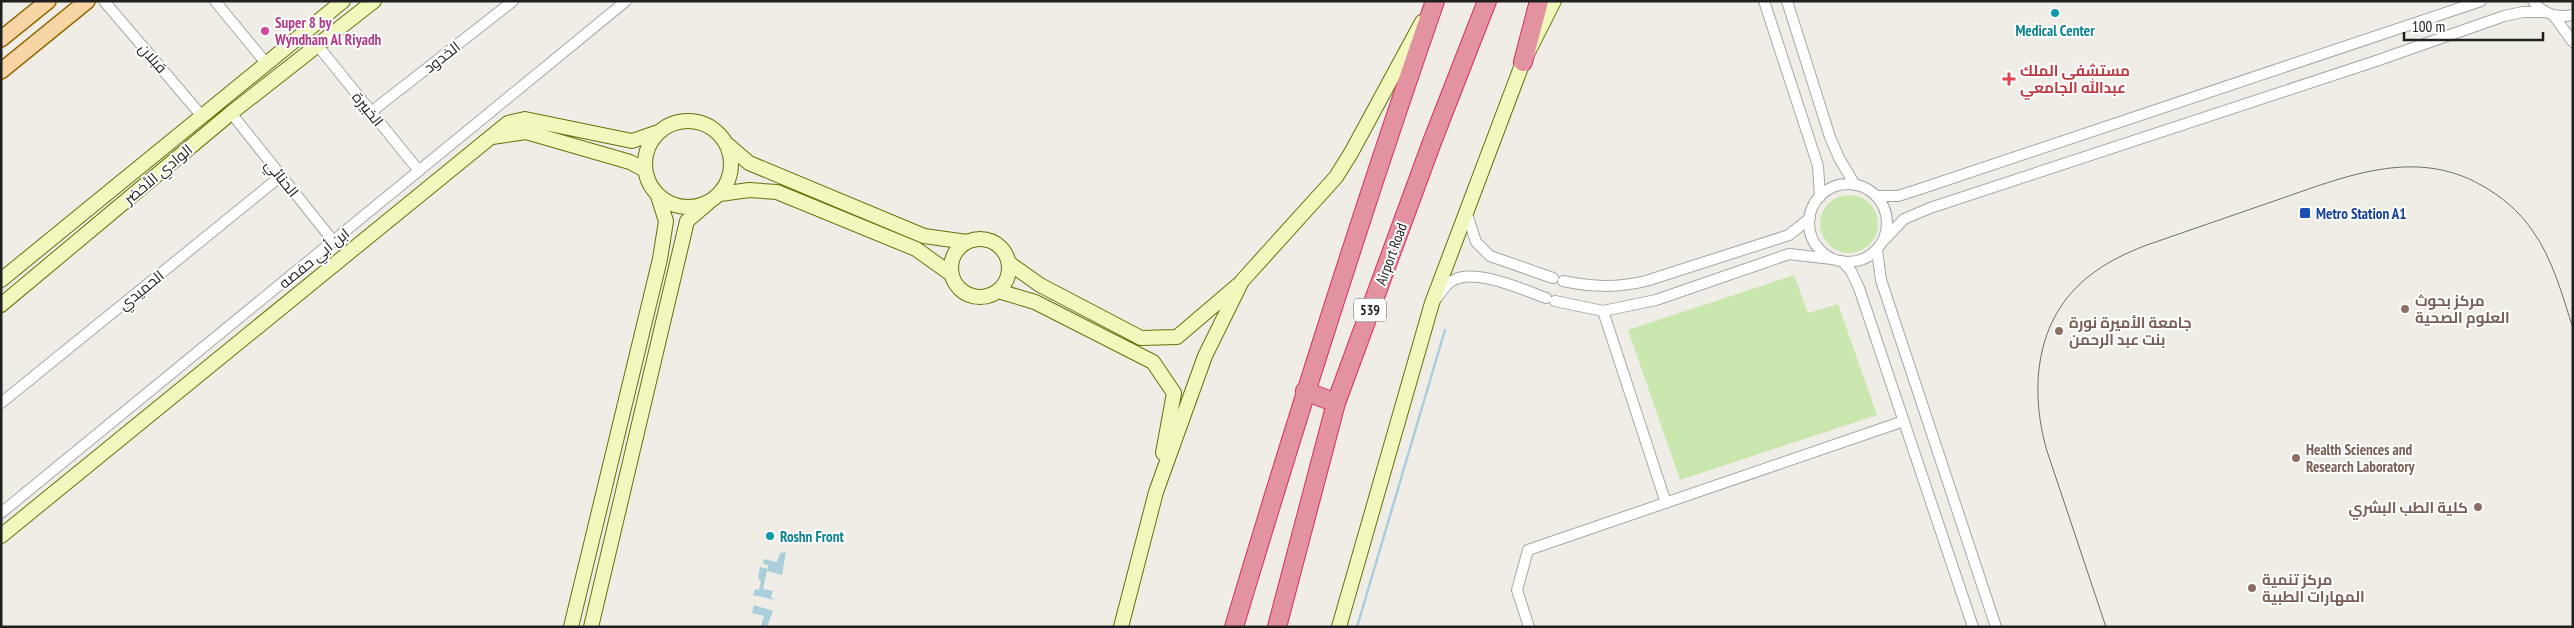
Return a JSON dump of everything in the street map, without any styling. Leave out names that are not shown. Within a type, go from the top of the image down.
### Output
[{"type":"highway","name":"539","points":[[1234,627],[1305,391],[1434,1]]},
{"type":"highway","name":"Airport Road","points":[[1277,627],[1336,403],[1432,142],[1487,1]]},
{"type":"highway","points":[[1523,62],[1539,1]]},
{"type":"highway","points":[[1305,391],[1336,403]]},
{"type":"main road","points":[[1,39],[48,1]]},
{"type":"main road","points":[[1,71],[87,1]]},
{"type":"street","name":"قبلان","points":[[104,1],[202,115]]},
{"type":"street","points":[[215,1],[266,63]]},
{"type":"street","name":"الوادي الأخضر","points":[[1,280],[343,1]]},
{"type":"street","points":[[318,46],[374,1]]},
{"type":"street","name":"الخدود","points":[[371,112],[513,1]]},
{"type":"street","name":"ابن أبي حفصه","points":[[1,513],[626,1]]},
{"type":"street","points":[[1009,263],[1040,285],[1141,338],[1177,337],[1242,281],[1336,177],[1351,154],[1434,1]]},
{"type":"street","points":[[1340,627],[1432,303],[1523,62],[1554,1]]},
{"type":"street","points":[[1764,1],[1818,166],[1820,197]]},
{"type":"street","points":[[1787,1],[1830,137],[1838,158],[1855,185]]},
{"type":"street","points":[[1876,196],[1898,196],[1917,190],[2481,1]]},
{"type":"street","points":[[2533,1],[2550,14],[2573,42]]},
{"type":"street","points":[[1432,303],[1452,281],[1466,276],[1488,278],[1551,300],[1603,311],[1656,300],[1789,254],[1855,261],[1866,257],[1880,246],[1904,219],[1930,208],[2376,61],[2504,16],[2523,12],[2573,15]]},
{"type":"street","name":"الوادي الأخضر","points":[[1,305],[231,113],[318,46]]},
{"type":"street","name":"الخبيرة","points":[[318,46],[419,171]]},
{"type":"street","name":"الحنائي","points":[[231,113],[334,242]]},
{"type":"street","points":[[1,536],[508,123],[524,119],[632,141],[661,131],[673,124],[688,121],[702,124],[715,130],[749,163],[924,236],[967,242],[982,239],[992,241],[1006,254],[1009,263],[1006,282],[998,291],[983,298],[973,297],[956,287],[951,274],[952,258],[956,250],[967,242]]},
{"type":"street","points":[[571,627],[660,259],[666,221],[658,196],[649,184],[645,170],[646,156],[651,142],[661,131]]},
{"type":"street","points":[[491,137],[526,132],[630,162],[645,170]]},
{"type":"street","points":[[591,627],[687,220],[720,194],[728,182],[731,168],[730,154],[725,141]]},
{"type":"street","name":"الحميدي","points":[[1,403],[281,176]]},
{"type":"street","points":[[1973,627],[1852,270],[1822,252],[1814,242],[1810,230],[1810,218],[1820,197],[1830,189],[1842,185],[1855,185],[1876,196],[1883,206],[1887,218],[1887,230],[1880,246],[1881,280],[1996,627]]},
{"type":"street","points":[[720,194],[749,190],[777,192],[916,249],[951,274]]},
{"type":"street","points":[[658,196],[669,203],[682,207],[696,207],[708,203]]},
{"type":"street","points":[[1466,211],[1476,242],[1490,256],[1558,280],[1594,287],[1627,285],[1646,281],[1789,234],[1810,218]]},
{"type":"street","points":[[1156,492],[1204,356],[1242,281]]},
{"type":"street","points":[[998,291],[1035,302],[1153,362],[1174,393],[1156,492],[1121,627]]},
{"type":"street","points":[[1603,311],[1666,502]]},
{"type":"street","points":[[1529,627],[1517,590],[1528,550],[1904,421]]},
{"type":"green space","points":[[1849,195],[1860,197],[1873,208],[1878,224],[1876,235],[1865,248],[1849,253],[1838,251],[1825,240],[1820,224],[1822,213],[1833,200]]},
{"type":"green space","points":[[1794,275],[1808,313],[1838,304],[1877,415],[1680,480],[1628,330]]},
{"type":"water","points":[[786,552],[782,575],[767,571],[763,589],[773,591],[771,597],[775,600],[753,595],[755,589],[759,590],[761,580],[758,579],[760,567],[768,569],[768,565],[763,564],[764,559],[777,562],[780,553]]},
{"type":"water","points":[[754,605],[773,611],[767,627],[761,627],[764,616],[752,613]]},
{"type":"waterway","points":[[1357,627],[1445,330]]},
{"type":"tram line","points":[[2106,627],[2047,451],[2038,401],[2038,376],[2042,352],[2049,329],[2060,307],[2076,288],[2102,267],[2144,246],[2353,175],[2405,167],[2430,168],[2456,174],[2481,185],[2496,194],[2521,216],[2546,253],[2573,328]]},
{"type":"place","name":"Medical Center","points":[[2055,13]]},
{"type":"place","name":"Super 8 by Wyndham Al Riyadh","points":[[265,31]]},
{"type":"place","name":"مستشفى الملك عبدالله الجامعي","points":[[2009,79]]},
{"type":"place","name":"Metro Station A1","points":[[2305,213]]},
{"type":"place","name":"مركز بحوث العلوم الصحية","points":[[2405,309]]},
{"type":"place","name":"جامعة الأميرة نورة بنت عبد الرحمن","points":[[2059,331]]},
{"type":"place","name":"Health Sciences and Research Laboratory","points":[[2296,458]]},
{"type":"place","name":"كلية الطب البشري","points":[[2478,507]]},
{"type":"place","name":"Roshn Front","points":[[770,536]]},
{"type":"place","name":"مركز تنمية المهارات الطبية","points":[[2252,588]]}]
